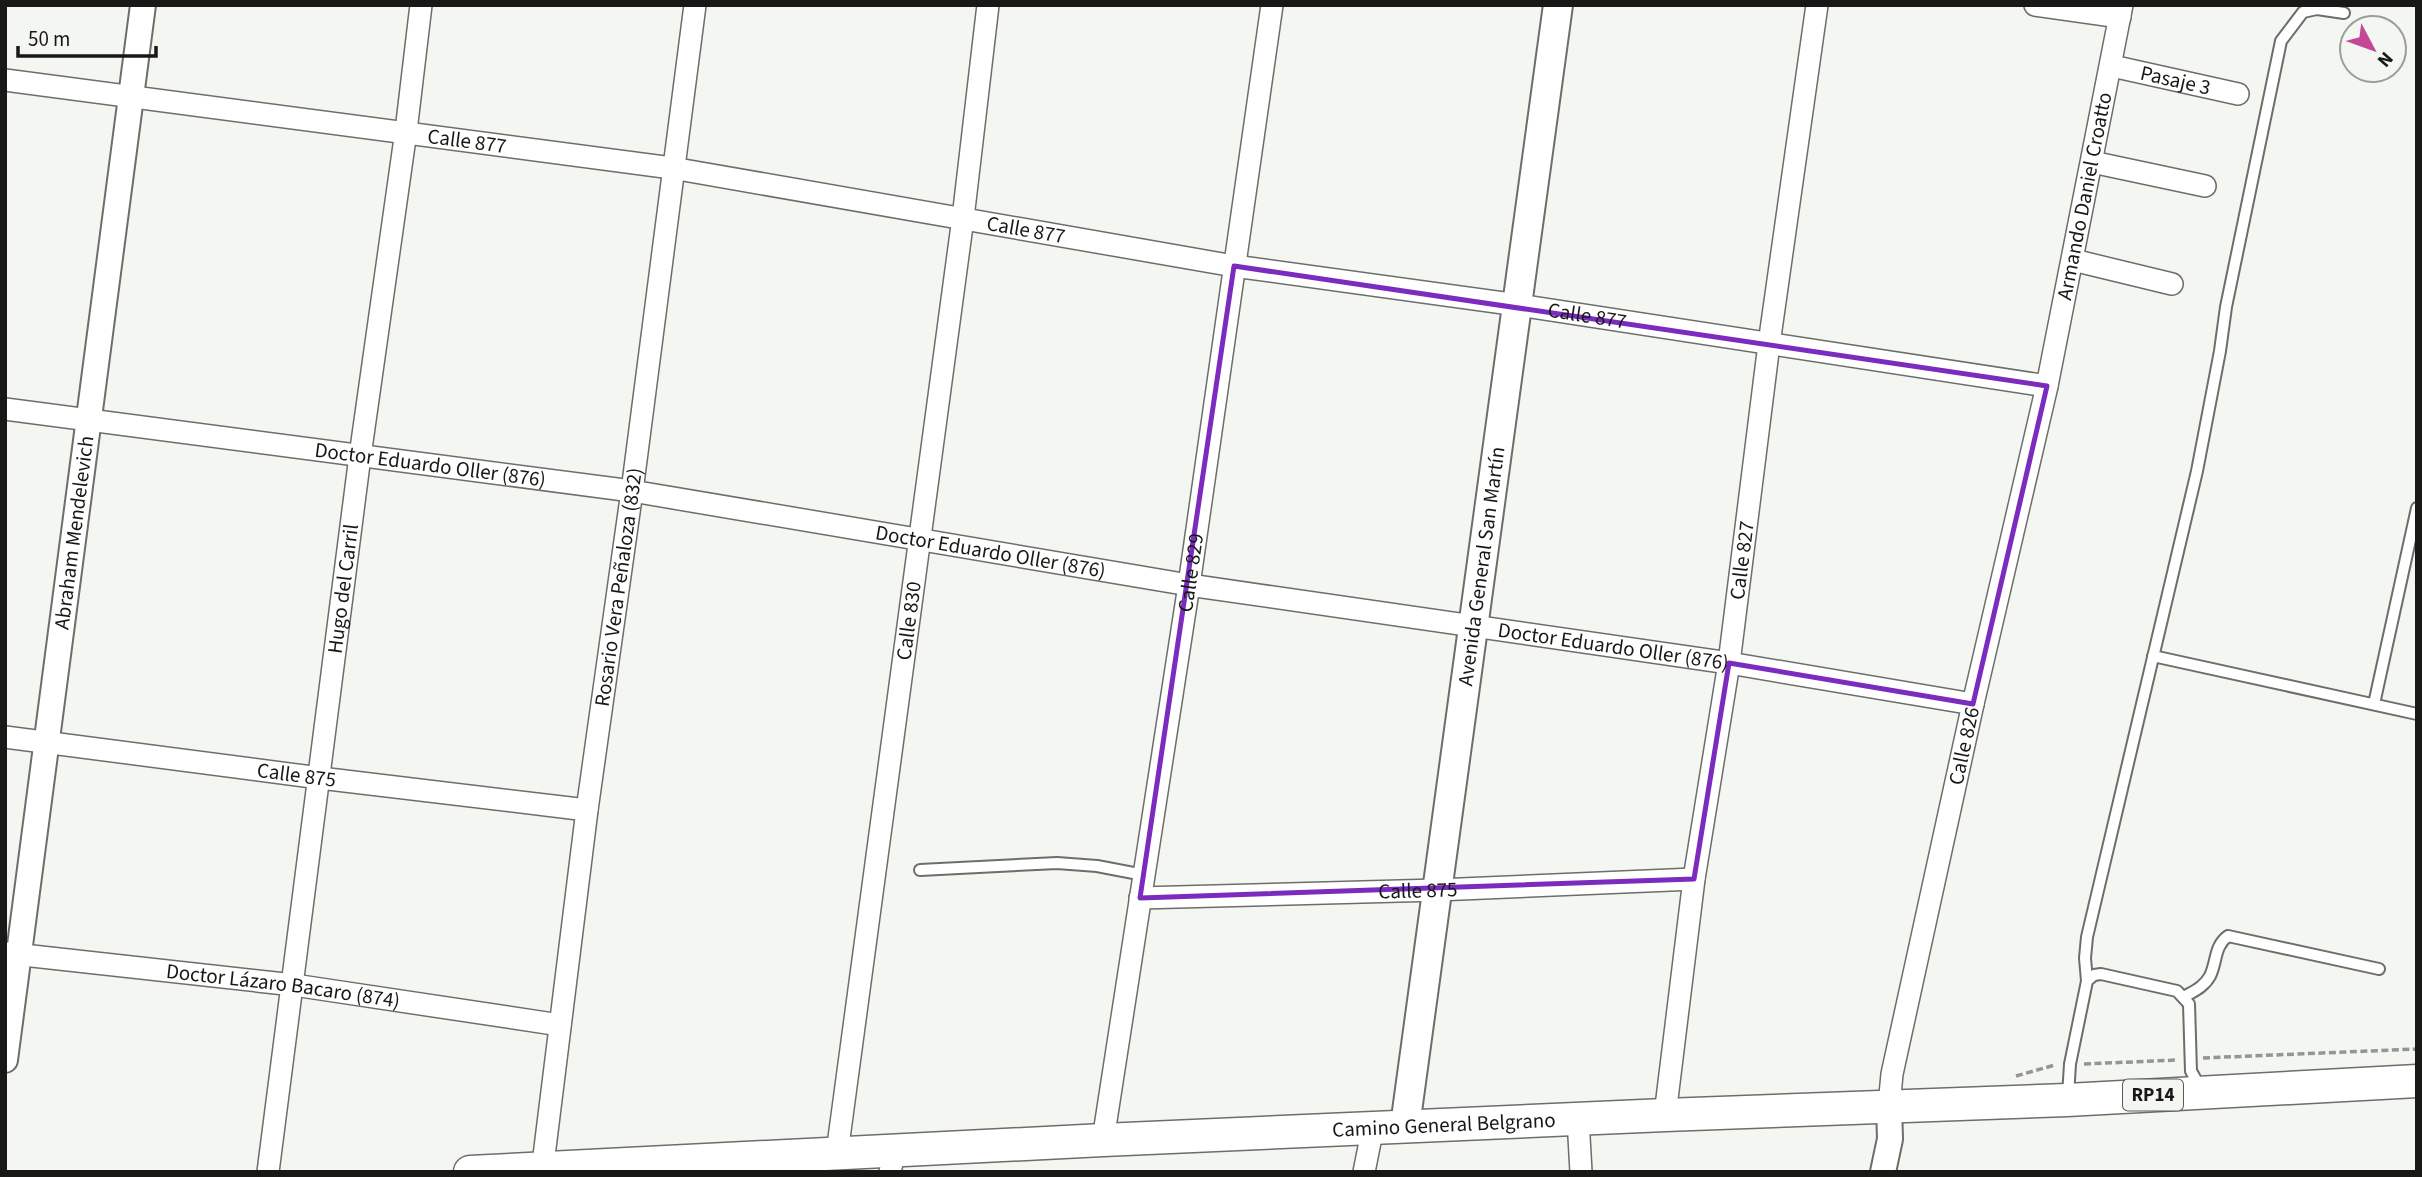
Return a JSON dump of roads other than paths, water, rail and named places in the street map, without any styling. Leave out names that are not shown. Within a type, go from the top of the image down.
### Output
[{"type":"main road","name":"Avenida General San Martín","points":[[1405,1126],[1558,5]]},
{"type":"main road","name":"Camino General Belgrano","points":[[470,1172],[837,1153],[893,1161],[1103,1140],[2067,1100],[2417,1081]]},
{"type":"street","name":"Abraham Mendelevich","points":[[5,1060],[12,954],[48,743],[143,5]]},
{"type":"street","name":"Hugo del Carril","points":[[268,1172],[421,5]]},
{"type":"street","name":"Rosario Vera Peñaloza (832)","points":[[543,1170],[587,810],[632,491],[695,5]]},
{"type":"street","name":"Calle 830","points":[[837,1153],[963,218],[988,5]]},
{"type":"street","name":"Calle 829","points":[[1103,1140],[1189,585],[1272,5]]},
{"type":"street","name":"Calle 827","points":[[1665,1115],[1694,878],[1729,663],[1769,344],[1817,5]]},
{"type":"street","points":[[2035,5],[2121,11]]},
{"type":"street","name":"Armando Daniel Croatto","points":[[2047,386],[2121,11]]},
{"type":"street","name":"Pasaje 3","points":[[2112,66],[2238,94]]},
{"type":"street","name":"Calle 877","points":[[5,80],[672,168],[1234,266],[1518,305],[2047,386]]},
{"type":"street","points":[[2092,162],[2206,186]]},
{"type":"street","points":[[2073,260],[2172,284]]},
{"type":"street","name":"Calle 826","points":[[1889,1106],[1892,1074],[1973,704],[2047,386]]},
{"type":"street","name":"Doctor Eduardo Oller (876)","points":[[5,409],[632,491],[1189,585],[1729,663],[1973,704]]},
{"type":"street","name":"Calle 875","points":[[5,737],[587,810]]},
{"type":"street","name":"Calle 875","points":[[1140,898],[1437,890],[1694,878]]},
{"type":"street","name":"Doctor Lázaro Bacaro (874)","points":[[12,954],[294,985],[561,1025]]},
{"type":"street","points":[[1883,1172],[1890,1139],[1889,1106]]},
{"type":"street","points":[[1578,1119],[1581,1172]]},
{"type":"street","points":[[1364,1172],[1373,1127]]},
{"type":"lane","points":[[2067,1100],[2070,1064],[2087,981],[2087,937],[2197,471],[2226,307],[2281,41],[2303,12],[2317,9],[2344,13]]},
{"type":"lane","points":[[2374,704],[2417,509]]},
{"type":"lane","points":[[2153,656],[2417,714]]},
{"type":"lane","points":[[920,870],[1057,863],[1144,874]]},
{"type":"lane","points":[[2184,997],[2201,987],[2209,978],[2220,942],[2228,936],[2379,969]]},
{"type":"lane","points":[[2087,981],[2094,975],[2102,974],[2177,991],[2184,997],[2189,1004],[2191,1071],[2202,1092]]}]
